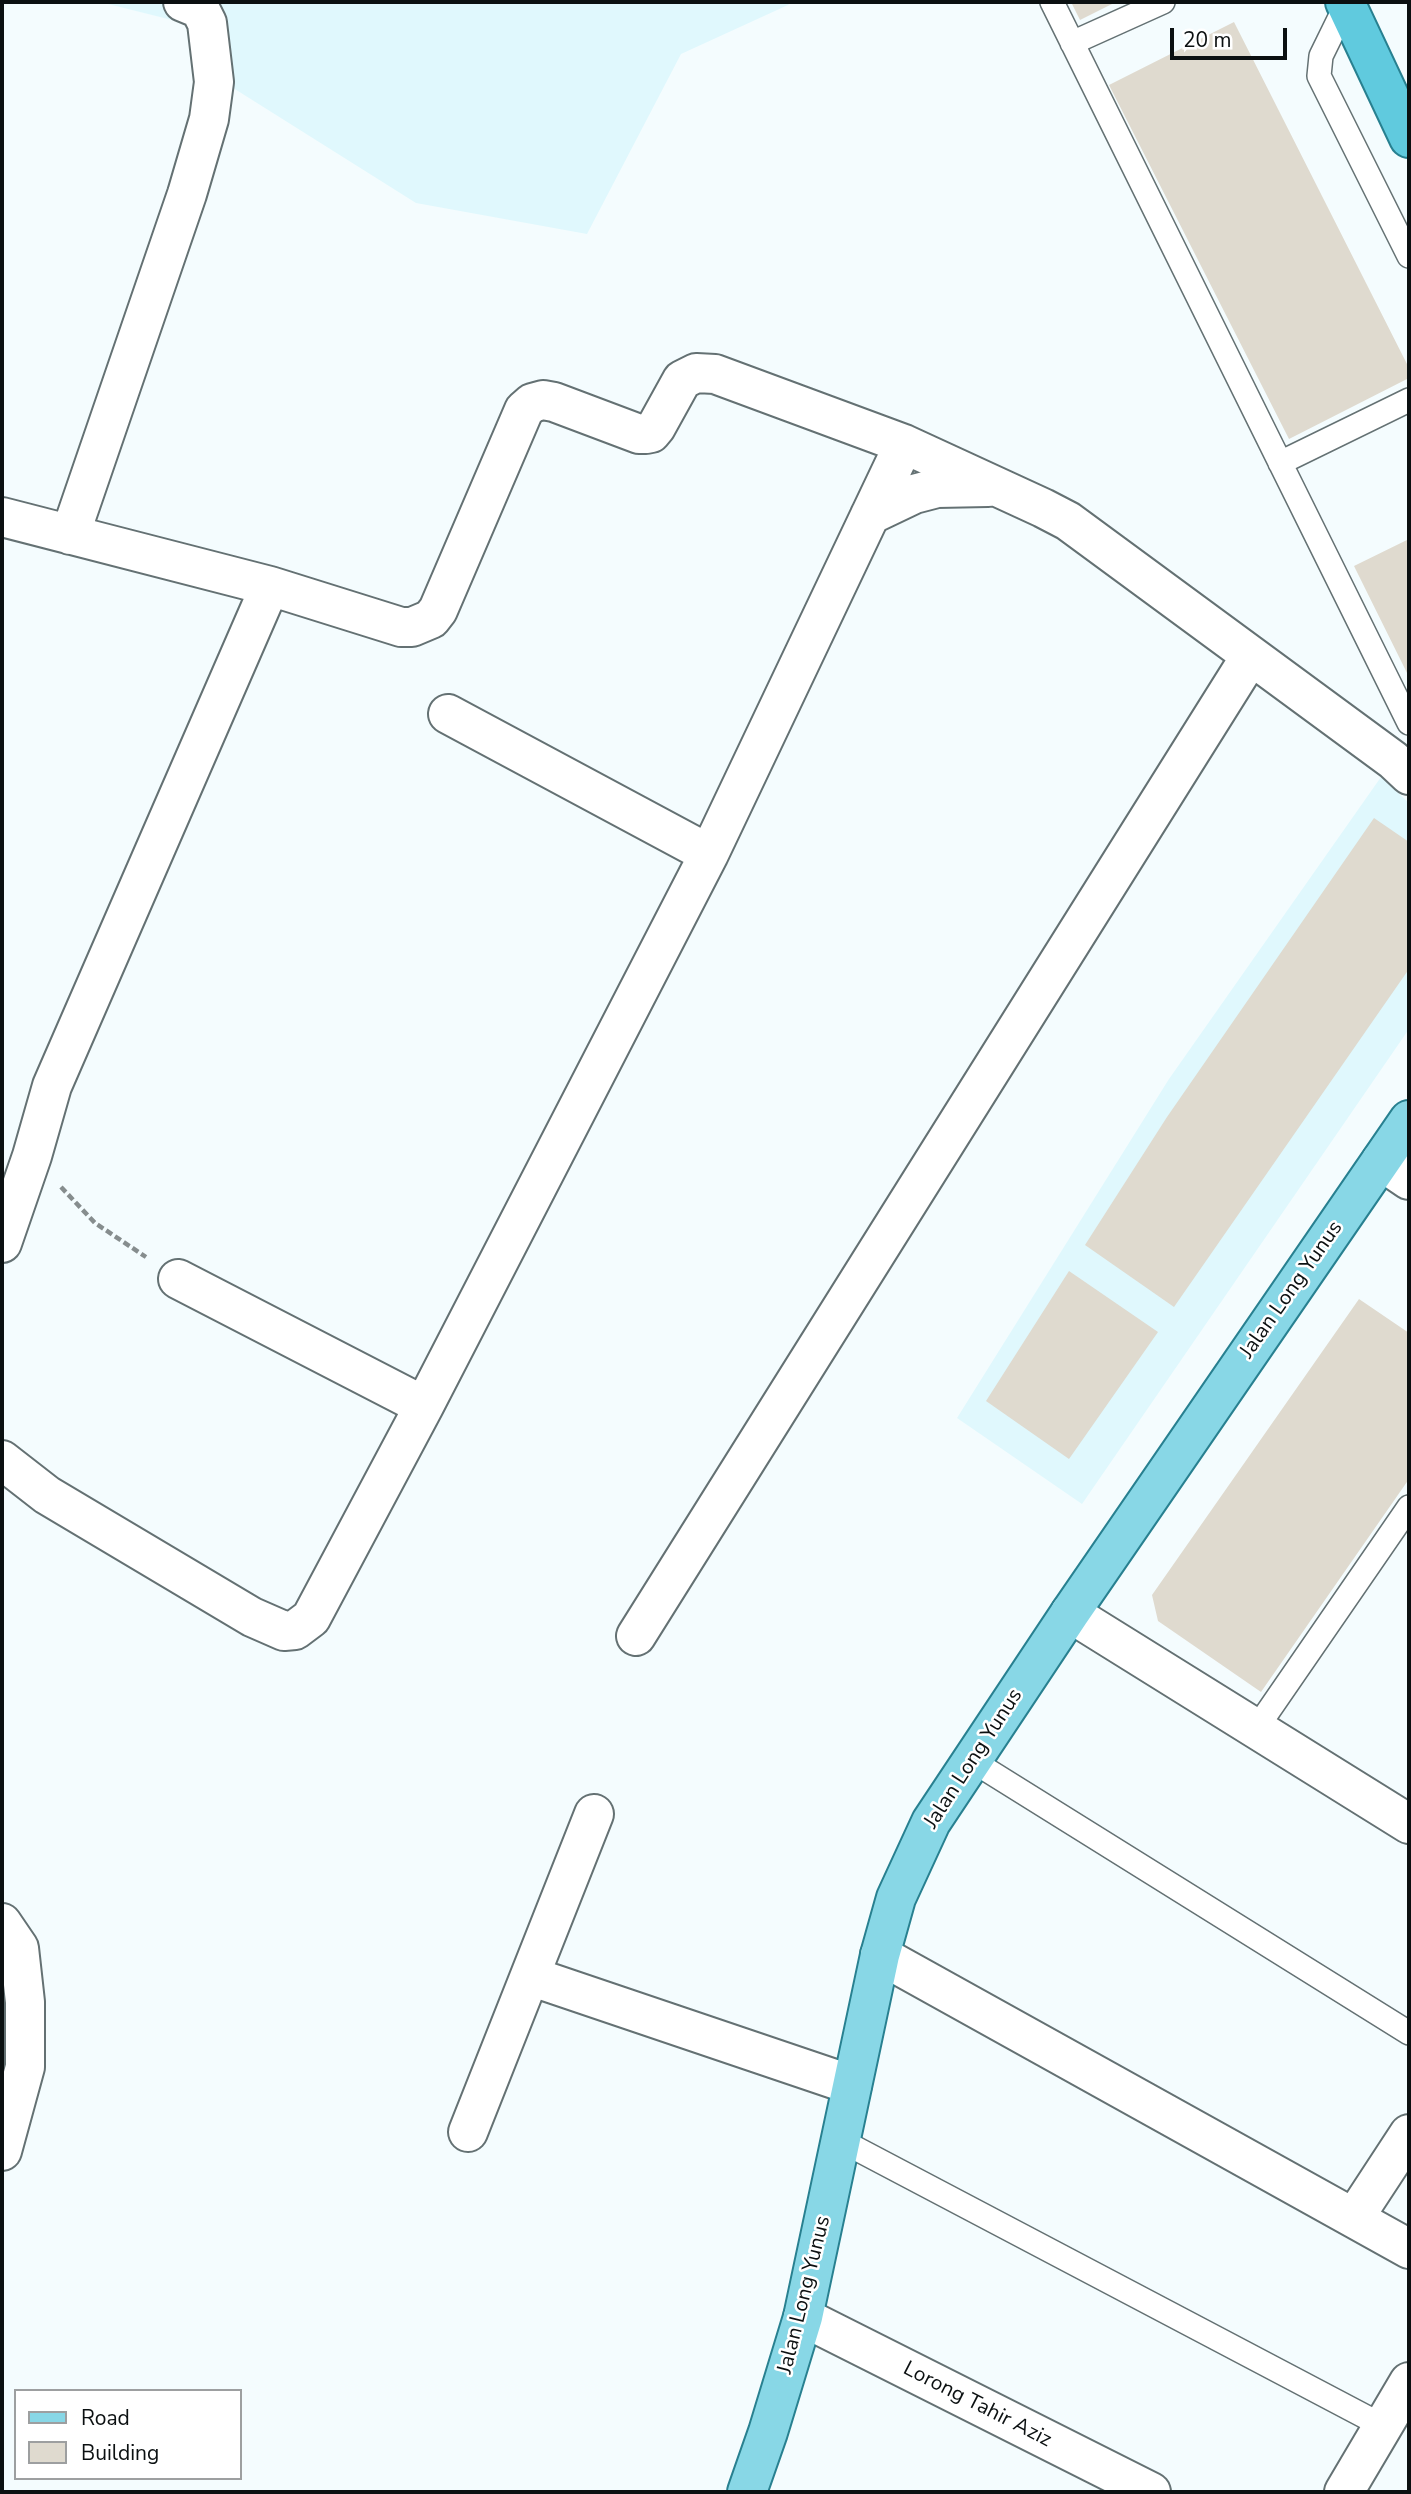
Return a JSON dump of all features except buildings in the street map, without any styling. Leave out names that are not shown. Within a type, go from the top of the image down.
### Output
[{"type":"highway","points":[[1346,4],[1409,138]]},
{"type":"main road","name":"Jalan Long Yunus","points":[[747,2492],[803,2317],[880,1955],[896,1898],[926,1833],[971,1760],[1070,1613],[1395,1170],[1409,1120]]},
{"type":"street","points":[[70,535],[187,194],[209,119],[214,82],[207,23],[200,9],[183,2]]},
{"type":"street","points":[[2,517],[270,586],[401,627],[412,627],[431,619],[438,610],[519,419],[533,403],[543,400],[554,402],[639,434],[646,434],[652,433],[682,380],[696,373],[715,374],[904,444],[1068,521],[1393,760],[1409,775]]},
{"type":"street","points":[[2,1460],[47,1495],[252,1617],[274,1628],[295,1630],[304,1625],[317,1609],[424,1406],[709,854],[904,444]]},
{"type":"street","points":[[870,515],[914,494],[937,488],[998,487]]},
{"type":"street","points":[[2,1243],[32,1156],[52,1086],[270,586]]},
{"type":"street","points":[[636,1636],[1250,657]]},
{"type":"street","points":[[448,714],[709,854]]},
{"type":"street","points":[[178,1279],[424,1406]]},
{"type":"street","points":[[1070,1613],[1409,1824]]},
{"type":"street","points":[[468,2132],[594,1814]]},
{"type":"street","points":[[2,1923],[19,1948],[25,2002],[25,2067],[2,2151]]},
{"type":"street","points":[[880,1955],[1409,2249]]},
{"type":"street","points":[[530,1976],[852,2085]]},
{"type":"street","points":[[1354,2218],[1409,2134]]},
{"type":"street","name":"Lorong Tahir Aziz","points":[[803,2317],[1151,2492]]},
{"type":"street","points":[[1344,2492],[1409,2382]]},
{"type":"lane","points":[[1052,2],[1409,723]]},
{"type":"lane","points":[[1072,43],[1163,2]]},
{"type":"lane","points":[[1346,4],[1321,57],[1318,76],[1409,257]]},
{"type":"lane","points":[[1280,463],[1409,400]]},
{"type":"lane","points":[[1256,1728],[1409,1507]]},
{"type":"lane","points":[[971,1760],[1409,2033]]},
{"type":"lane","points":[[840,2140],[1383,2426]]},
{"type":"path","points":[[32,1156],[95,1223],[178,1279]]},
{"type":"shaded area","points":[[100,2],[791,2],[681,54],[587,234],[416,203],[230,86],[224,33]]},
{"type":"shaded area","points":[[1381,777],[1409,803],[1409,1029],[1082,1504],[957,1418],[1169,1079]]}]
